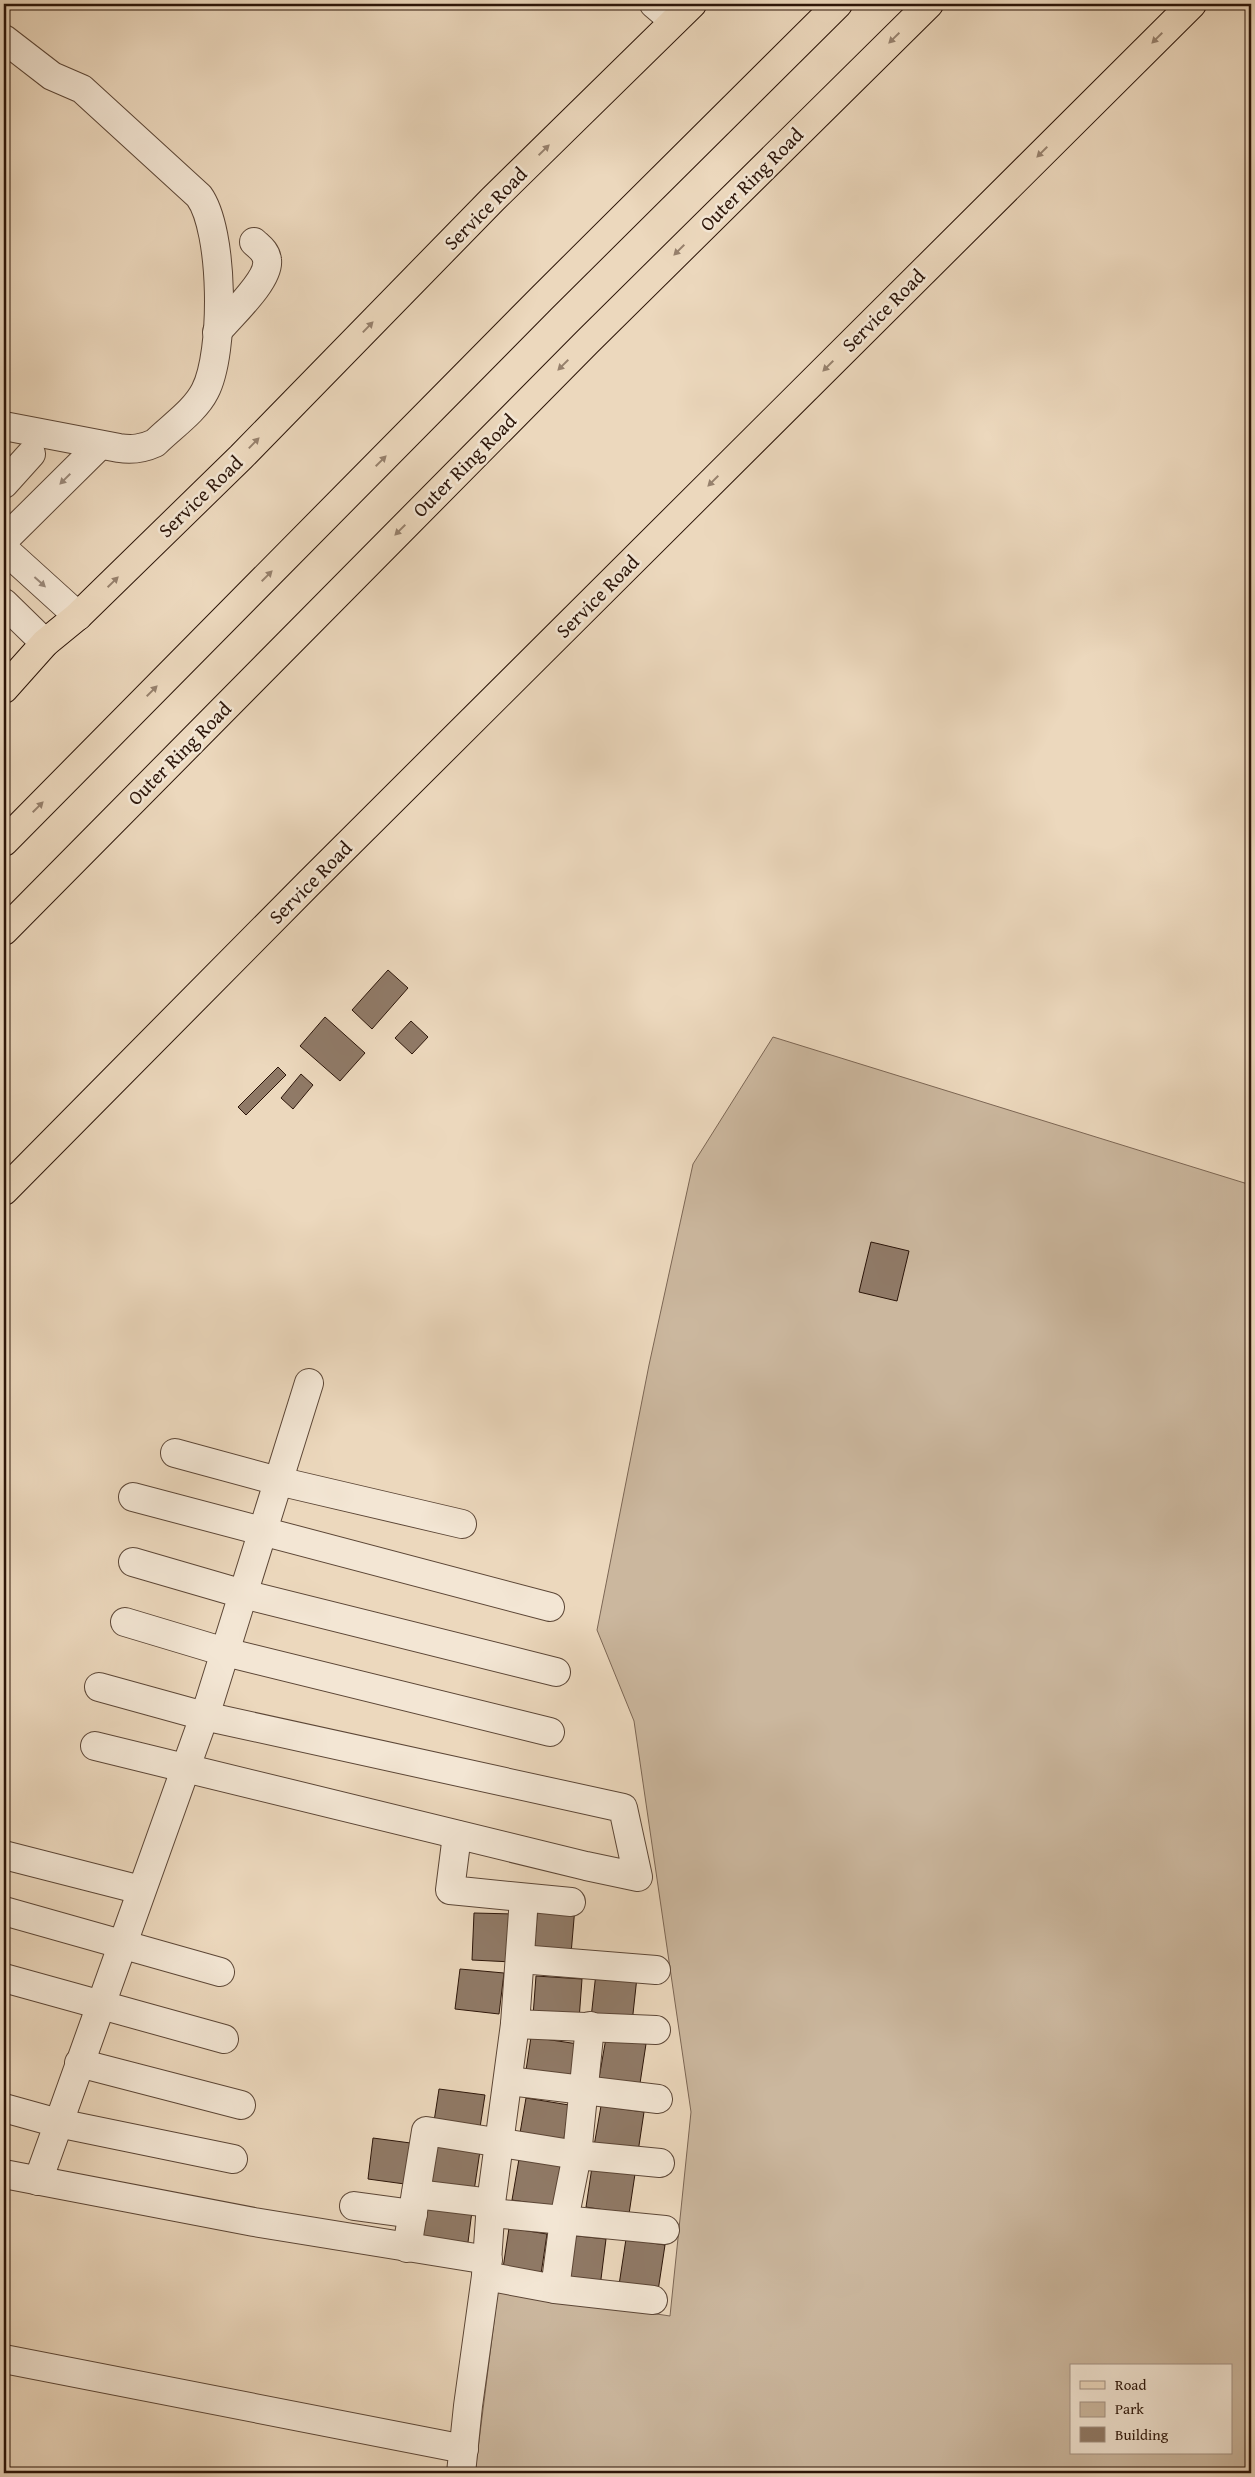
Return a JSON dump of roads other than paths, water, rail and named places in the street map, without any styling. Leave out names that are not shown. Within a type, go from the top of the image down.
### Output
[{"type":"main road","points":[[4,842],[556,284],[838,4]]},
{"type":"main road","name":"Outer Ring Road","points":[[4,930],[580,349],[929,4]]},
{"type":"main road","name":"Service Road","points":[[4,1191],[314,878],[1192,4]]},
{"type":"main road","name":"Service Road","points":[[4,690],[45,643],[78,616],[241,457],[493,199],[683,13]]},
{"type":"street","points":[[654,4],[683,13]]},
{"type":"street","points":[[4,39],[52,76],[82,89],[199,196],[208,211],[218,260],[217,332],[212,373],[198,402],[155,443],[145,448],[132,450],[4,426]]},
{"type":"street","points":[[217,332],[266,272],[267,258],[264,251],[254,242]]},
{"type":"street","points":[[4,540],[100,445]]},
{"type":"street","points":[[4,484],[31,454]]},
{"type":"street","points":[[4,549],[78,616]]},
{"type":"street","points":[[4,603],[45,643]]},
{"type":"street","points":[[38,2181],[204,1716],[309,1383]]},
{"type":"street","points":[[175,1453],[278,1481],[462,1524]]},
{"type":"street","points":[[133,1498],[263,1530],[550,1606]]},
{"type":"street","points":[[133,1562],[243,1594],[556,1672]]},
{"type":"street","points":[[125,1622],[225,1652],[550,1732]]},
{"type":"street","points":[[95,1746],[457,1835],[638,1877],[623,1808],[204,1716],[99,1688]]},
{"type":"street","points":[[457,1835],[450,1890],[571,1902]]},
{"type":"street","points":[[4,1855],[141,1890]]},
{"type":"street","points":[[4,2359],[463,2461],[515,2024],[524,1898]]},
{"type":"street","points":[[4,1911],[220,1972]]},
{"type":"street","points":[[520,1959],[656,1970]]},
{"type":"street","points":[[4,1978],[224,2038]]},
{"type":"street","points":[[515,2024],[656,2030]]},
{"type":"street","points":[[555,2289],[564,2220],[577,2155],[590,2026]]},
{"type":"street","points":[[79,2063],[241,2104]]},
{"type":"street","points":[[508,2080],[658,2099]]},
{"type":"street","points":[[4,2108],[58,2123],[233,2159]]},
{"type":"street","points":[[407,2248],[426,2131],[577,2155],[660,2163]]},
{"type":"street","points":[[4,2174],[254,2222],[407,2248],[487,2268],[555,2289],[654,2300]]},
{"type":"street","points":[[354,2206],[415,2204],[492,2208],[564,2220],[665,2230]]}]
